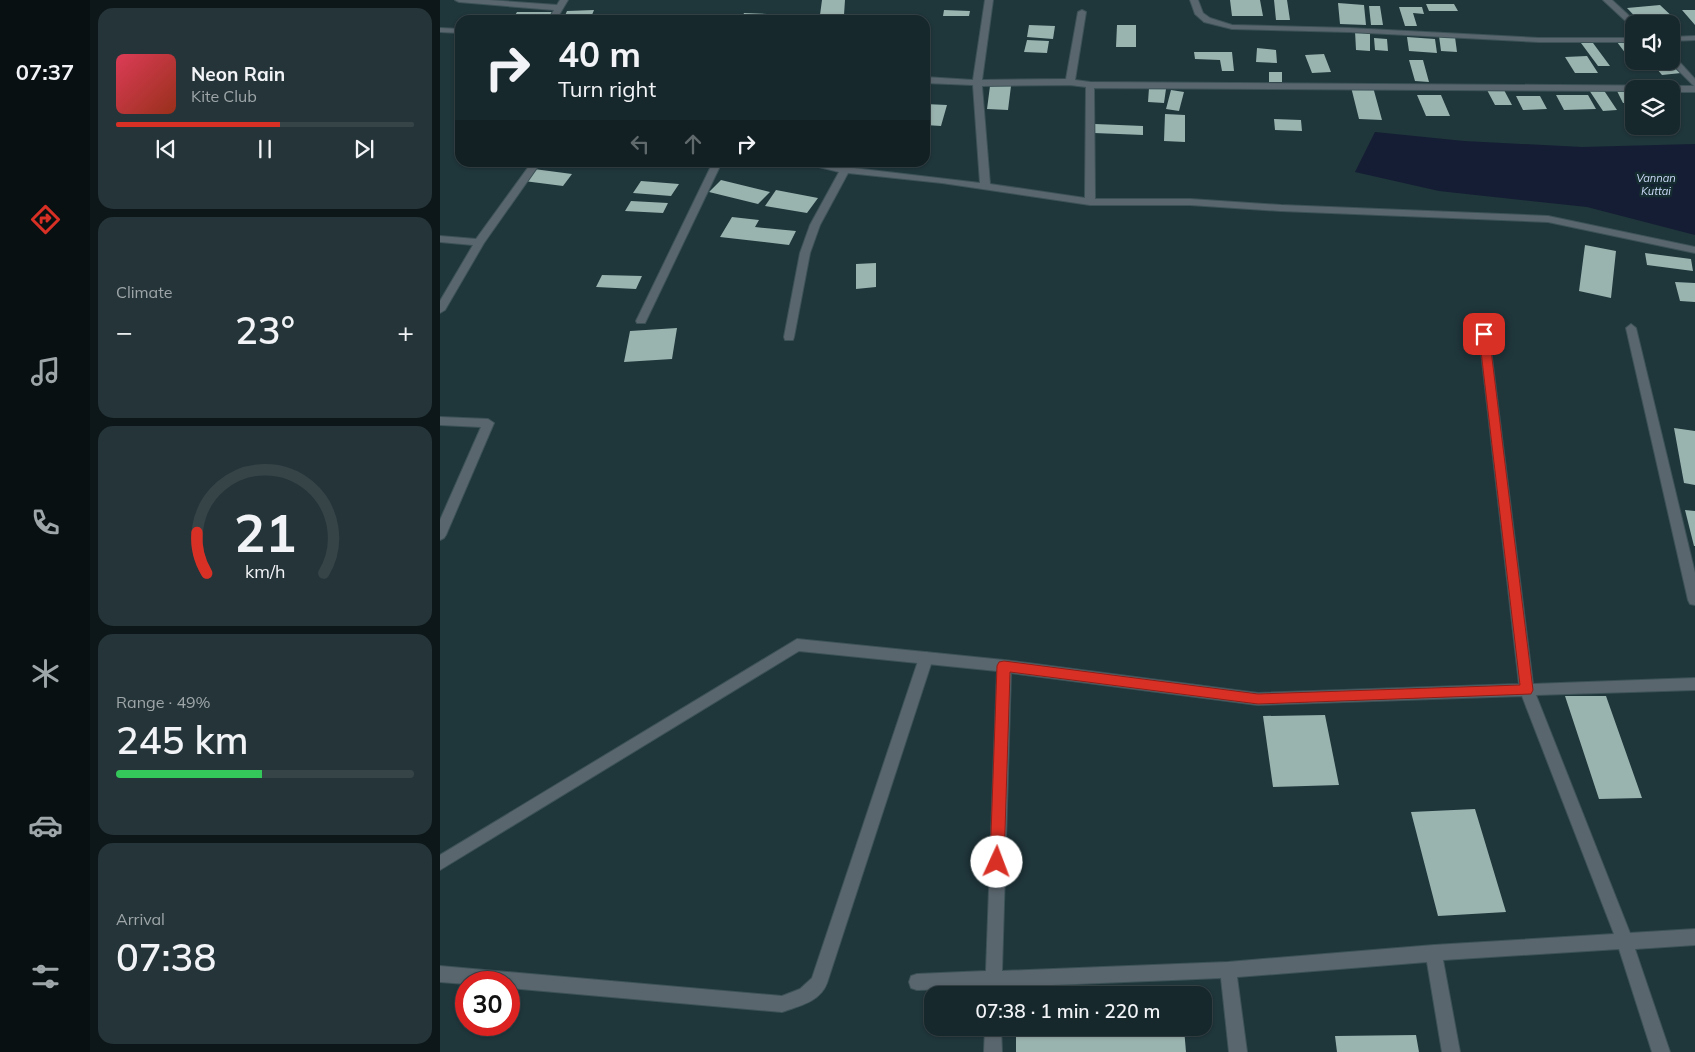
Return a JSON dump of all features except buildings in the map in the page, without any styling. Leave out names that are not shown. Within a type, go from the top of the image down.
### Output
[{"type":"street","points":[[459,0],[562,4],[555,15]]},
{"type":"street","points":[[985,186],[977,83],[989,0]]},
{"type":"street","points":[[1194,0],[1199,14],[1207,20],[1232,27],[1349,30],[1539,40],[1625,40]]},
{"type":"street","points":[[1607,0],[1625,16]]},
{"type":"street","points":[[1070,82],[1082,12]]},
{"type":"street","points":[[440,30],[455,32]]},
{"type":"street","points":[[1680,39],[1695,38]]},
{"type":"street","points":[[1680,68],[1695,84]]},
{"type":"street","points":[[930,80],[977,83],[1070,82],[1090,85],[1625,89]]},
{"type":"street","points":[[1090,85],[1090,202]]},
{"type":"street","points":[[1680,89],[1695,89]]},
{"type":"street","points":[[440,310],[480,242],[533,167]]},
{"type":"street","points":[[641,321],[715,167]]},
{"type":"street","points":[[831,167],[942,180],[1090,202],[1190,202],[1281,208],[1548,219],[1695,250]]},
{"type":"street","points":[[789,337],[805,253],[815,225],[845,170]]},
{"type":"street","points":[[440,239],[480,242]]},
{"type":"street","points":[[1631,328],[1695,600]]},
{"type":"street","points":[[1484,334],[1526,690],[1625,942],[1662,1052]]},
{"type":"street","points":[[440,421],[488,423],[440,536]]},
{"type":"street","points":[[440,863],[797,645],[1004,666],[1258,699],[1695,684]]},
{"type":"street","points":[[440,974],[782,1004],[805,996],[819,983],[926,658]]},
{"type":"street","points":[[993,986],[1004,666]]},
{"type":"street","points":[[1007,986],[1434,953],[1695,936]]},
{"type":"street","points":[[1434,953],[1452,1052]]},
{"type":"street","points":[[1228,970],[1238,1052]]},
{"type":"street","points":[[917,982],[978,986]]},
{"type":"street","points":[[993,1036],[993,1052]]},
{"type":"water","name":"Vannan Kuttai","points":[[1375,132],[1464,141],[1582,147],[1695,144],[1695,235],[1587,207],[1439,191],[1355,172]]},
{"type":"route","points":[[997,862],[1004,666],[1258,699],[1526,690],[1484,334]]}]
